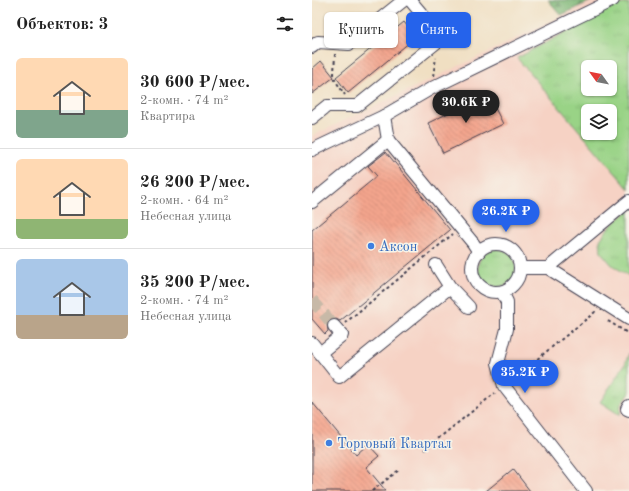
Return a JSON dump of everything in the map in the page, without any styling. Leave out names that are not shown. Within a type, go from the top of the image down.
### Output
[{"type":"street","points":[[389,12],[404,0]]},
{"type":"street","points":[[410,0],[420,12]]},
{"type":"street","points":[[312,150],[384,116],[432,88],[613,0]]},
{"type":"street","points":[[312,47],[318,42],[324,42]]},
{"type":"street","points":[[312,118],[327,106],[357,106],[430,48]]},
{"type":"street","points":[[384,116],[388,140],[479,252]]},
{"type":"street","points":[[312,202],[388,140]]},
{"type":"street","points":[[548,268],[629,201]]},
{"type":"street","points":[[490,245],[502,245],[508,247],[517,256],[520,268],[520,274],[513,286],[502,292],[490,292],[479,286],[473,275],[473,263],[479,252],[490,245]]},
{"type":"street","points":[[436,265],[450,286],[469,307]]},
{"type":"street","points":[[520,268],[548,268],[629,319]]},
{"type":"street","points":[[312,343],[339,376],[450,286]]},
{"type":"street","points":[[502,292],[507,302],[507,329],[498,363],[504,386],[586,491]]},
{"type":"street","points":[[320,353],[342,336],[336,328]]},
{"type":"street","points":[[629,406],[627,409],[629,410]]},
{"type":"path","points":[[335,48],[334,74],[344,93],[347,106]]},
{"type":"path","points":[[432,88],[436,54],[438,48]]},
{"type":"path","points":[[336,328],[460,228]]},
{"type":"path","points":[[595,312],[600,316]]},
{"type":"path","points":[[605,319],[629,334]]},
{"type":"path","points":[[372,491],[399,470]]},
{"type":"shaded area","points":[[593,0],[629,0],[629,491],[312,491],[312,136],[501,46]]},
{"type":"green space","points":[[548,0],[593,0],[561,15]]},
{"type":"green space","points":[[629,3],[629,189],[587,140],[617,140],[617,104],[581,104],[581,133],[517,58],[616,5]]},
{"type":"green space","points":[[629,210],[629,276],[612,265],[601,252],[600,240],[609,227]]},
{"type":"green space","points":[[497,249],[507,252],[513,258],[516,268],[513,278],[507,284],[497,287],[487,284],[481,278],[478,268],[481,258],[487,252]]},
{"type":"green space","points":[[629,353],[629,393],[621,403],[620,415],[600,402],[625,364]]},
{"type":"building","points":[[404,22],[406,24],[406,45],[348,93],[336,77],[372,48],[398,48],[398,27]]},
{"type":"building","points":[[321,61],[334,77],[312,94],[312,69]]},
{"type":"building","points":[[488,94],[503,124],[443,153],[428,123]]},
{"type":"building","name":"Аксон","points":[[386,152],[450,230],[340,321],[336,319],[329,320],[327,324],[328,331],[325,334],[312,319],[312,230],[377,176],[368,166]]},
{"type":"building","name":"Торговый Квартал","points":[[312,402],[356,455],[368,444],[379,456],[366,467],[386,491],[312,491]]},
{"type":"building","points":[[513,469],[530,491],[486,491]]},
{"type":"tunnel","points":[[312,300],[334,326]]},
{"type":"place","name":"Аксон","points":[[371,246]]},
{"type":"place","name":"Торговый Квартал","points":[[329,443]]}]
